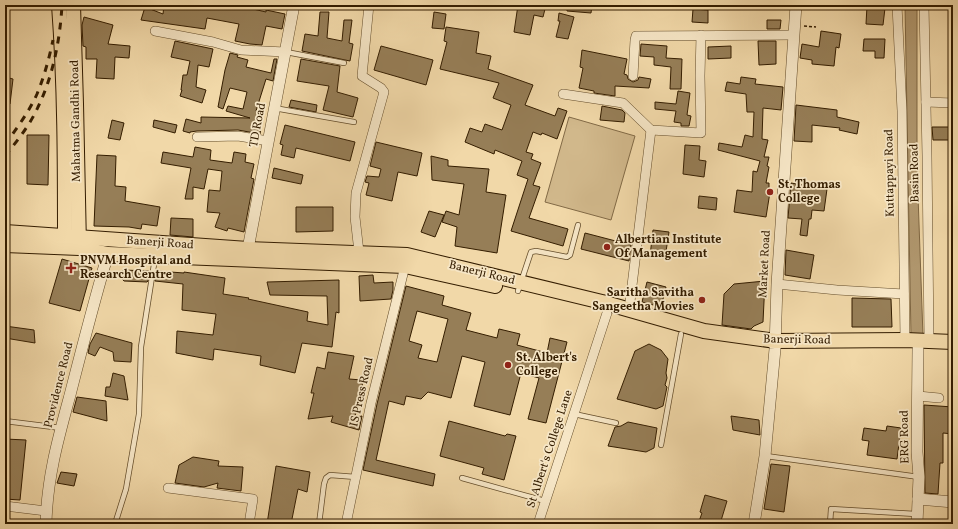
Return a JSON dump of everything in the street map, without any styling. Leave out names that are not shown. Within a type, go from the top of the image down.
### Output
[{"type":"main road","name":"Mahatma Gandhi Road","points":[[59,5],[68,34]]},
{"type":"main road","name":"Mahatma Gandhi Road","points":[[73,5],[68,34],[64,105],[72,220],[79,242]]},
{"type":"main road","name":"Mahatma Gandhi Road","points":[[65,241],[72,220]]},
{"type":"main road","name":"Banerji Road","points":[[5,232],[65,241],[405,266],[519,286],[629,310],[704,331],[775,345]]},
{"type":"main road","name":"Banerji Road","points":[[5,245],[65,241]]},
{"type":"main road","name":"Banerji Road","points":[[79,242],[108,254],[155,256],[359,252],[407,254],[700,339],[775,345],[917,345],[953,342]]},
{"type":"main road","name":"Banerji Road","points":[[917,345],[953,350]]},
{"type":"street","name":"TD Road","points":[[248,254],[294,5]]},
{"type":"street","points":[[359,252],[355,217],[356,192],[384,92],[381,88],[362,76],[369,5]]},
{"type":"street","name":"Market Road","points":[[754,524],[765,456],[775,345],[776,284],[796,5]]},
{"type":"street","name":"Kuttappayi Road","points":[[897,5],[902,110],[904,294],[917,345]]},
{"type":"street","name":"Basin Road","points":[[917,345],[926,102],[924,5]]},
{"type":"street","points":[[155,31],[212,42],[241,50],[285,52]]},
{"type":"street","points":[[563,94],[623,104],[651,130],[701,133],[701,35]]},
{"type":"street","points":[[633,76],[636,36],[793,35]]},
{"type":"street","points":[[926,102],[952,103]]},
{"type":"street","points":[[629,310],[651,130]]},
{"type":"street","points":[[196,137],[238,136],[268,141]]},
{"type":"street","name":"Providence Road","points":[[46,524],[47,499],[52,462],[108,254]]},
{"type":"street","name":"IS Press Road","points":[[346,524],[370,403],[405,266]]},
{"type":"street","points":[[776,284],[837,290],[904,294]]},
{"type":"street","name":"St Albert's College Lane","points":[[538,524],[607,313]]},
{"type":"street","name":"ERG Road","points":[[917,345],[919,477],[917,519]]},
{"type":"street","points":[[918,396],[939,398]]},
{"type":"street","points":[[168,488],[253,499],[249,524]]},
{"type":"street","points":[[918,499],[953,502]]},
{"type":"street","points":[[5,506],[46,510]]},
{"type":"lane","points":[[952,5],[953,123]]},
{"type":"lane","points":[[285,52],[344,63]]},
{"type":"lane","points":[[274,108],[354,122]]},
{"type":"lane","points":[[519,286],[531,252],[536,251],[567,257],[570,255],[578,225]]},
{"type":"lane","points":[[115,524],[126,489],[139,414],[141,347],[155,256]]},
{"type":"lane","points":[[661,445],[681,334]]},
{"type":"lane","points":[[574,414],[616,423]]},
{"type":"lane","points":[[5,421],[61,428]]},
{"type":"lane","points":[[765,456],[919,477]]},
{"type":"lane","points":[[319,524],[326,478],[330,475],[356,477]]},
{"type":"lane","points":[[462,478],[545,501]]},
{"type":"lane","points":[[830,524],[831,509],[917,519]]},
{"type":"shaded area","points":[[905,5],[917,5],[917,167],[923,336],[911,336]]},
{"type":"shaded area","points":[[569,117],[635,136],[611,220],[545,202]]},
{"type":"building","points":[[164,5],[236,5],[266,12],[266,10],[285,14],[282,29],[266,26],[262,45],[235,41],[239,24],[207,18],[205,29],[141,20],[145,7],[163,14]]},
{"type":"building","points":[[518,5],[546,5],[543,17],[534,15],[530,35],[514,32]]},
{"type":"building","points":[[567,5],[592,5],[591,13],[567,11]]},
{"type":"building","points":[[867,6],[885,8],[883,25],[866,24]]},
{"type":"building","points":[[693,9],[708,10],[708,23],[692,22]]},
{"type":"building","points":[[320,12],[329,12],[327,38],[342,41],[344,20],[352,20],[349,43],[353,44],[350,61],[302,51],[305,34],[318,36]]},
{"type":"building","points":[[434,12],[446,14],[444,29],[432,28]]},
{"type":"building","points":[[559,13],[574,17],[568,39],[556,37],[560,21],[558,21]]},
{"type":"building","points":[[84,17],[113,25],[108,44],[130,46],[129,58],[115,57],[114,79],[96,78],[97,59],[86,59],[86,47],[83,46],[82,25]]},
{"type":"building","points":[[767,20],[781,20],[780,29],[767,29]]},
{"type":"building","points":[[446,27],[479,32],[476,53],[491,56],[488,69],[533,85],[525,105],[555,116],[558,108],[567,111],[557,139],[542,133],[541,135],[533,132],[526,152],[533,154],[531,159],[541,163],[533,185],[540,187],[529,218],[568,229],[563,246],[511,231],[528,179],[517,175],[522,161],[495,150],[494,154],[465,142],[470,128],[482,132],[485,124],[502,130],[511,105],[493,98],[499,83],[440,69],[447,42],[444,41]]},
{"type":"building","points":[[821,31],[841,34],[839,48],[836,47],[834,66],[812,64],[812,60],[800,58],[802,44],[819,47]]},
{"type":"building","points":[[864,39],[885,39],[884,58],[875,58],[875,51],[863,51]]},
{"type":"building","points":[[175,41],[213,49],[209,67],[198,65],[196,87],[206,90],[202,103],[180,96],[183,75],[187,75],[190,61],[171,57]]},
{"type":"building","points":[[758,41],[776,41],[776,64],[759,65]]},
{"type":"building","points":[[641,44],[667,46],[666,58],[682,59],[681,89],[670,89],[671,67],[654,65],[654,57],[640,56]]},
{"type":"building","points":[[381,46],[433,60],[426,85],[374,70]]},
{"type":"building","points":[[731,46],[731,58],[708,59],[708,47]]},
{"type":"building","points":[[582,50],[627,59],[624,74],[627,75],[628,79],[633,82],[638,80],[639,77],[651,79],[649,88],[615,86],[615,96],[594,93],[594,91],[579,88],[583,68],[580,67]]},
{"type":"building","points":[[230,53],[248,60],[246,67],[271,73],[274,59],[277,59],[273,81],[266,79],[256,111],[263,113],[260,134],[238,130],[197,131],[190,133],[183,131],[186,119],[201,123],[201,117],[250,118],[226,111],[228,106],[243,109],[247,92],[230,88],[223,109],[218,107]]},
{"type":"building","points":[[301,59],[340,66],[337,92],[358,98],[353,117],[323,110],[329,86],[297,81]]},
{"type":"building","points":[[5,77],[13,79],[10,104],[5,103]]},
{"type":"building","points":[[741,77],[756,79],[755,84],[783,87],[781,110],[763,108],[762,139],[768,140],[764,157],[769,157],[766,183],[769,183],[770,192],[766,217],[734,212],[737,190],[752,192],[753,171],[757,172],[760,161],[718,150],[719,143],[742,147],[745,135],[753,137],[754,112],[747,112],[746,94],[725,91],[727,82],[740,84]]},
{"type":"building","points":[[678,91],[690,93],[687,115],[691,116],[689,126],[681,126],[681,123],[674,122],[676,111],[655,109],[655,102],[676,104]]},
{"type":"building","points":[[291,100],[317,105],[316,112],[289,107]]},
{"type":"building","points":[[796,105],[837,110],[837,117],[859,122],[857,134],[839,130],[840,128],[812,125],[812,142],[794,141]]},
{"type":"building","points":[[602,106],[622,110],[625,113],[624,122],[600,120]]},
{"type":"building","points":[[112,120],[124,123],[120,140],[108,138]]},
{"type":"building","points":[[154,120],[177,125],[175,133],[153,127]]},
{"type":"building","points":[[285,125],[355,142],[350,161],[296,148],[294,158],[281,155],[283,145],[280,144]]},
{"type":"building","points":[[932,127],[952,127],[953,140],[933,140]]},
{"type":"building","points":[[27,135],[49,135],[48,185],[27,184]]},
{"type":"building","points":[[376,142],[422,153],[417,176],[398,172],[392,201],[366,195],[369,183],[365,182],[367,176],[379,177],[381,169],[370,166]]},
{"type":"building","points":[[685,145],[700,146],[699,160],[706,161],[704,177],[683,174]]},
{"type":"building","points":[[195,147],[211,150],[210,160],[232,163],[234,152],[246,154],[245,162],[254,164],[251,178],[254,179],[244,232],[228,228],[227,231],[215,227],[220,213],[207,212],[209,190],[220,191],[222,171],[208,169],[204,189],[193,187],[193,199],[185,199],[191,168],[161,163],[163,152],[193,157]]},
{"type":"building","points":[[97,155],[116,156],[115,186],[126,187],[125,201],[160,207],[157,226],[142,224],[141,229],[129,227],[94,226]]},
{"type":"building","points":[[431,156],[448,160],[448,166],[489,169],[486,192],[506,195],[497,253],[455,246],[457,227],[442,222],[446,211],[459,215],[464,184],[432,180]]},
{"type":"building","points":[[274,168],[303,175],[301,184],[272,178]]},
{"type":"building","points":[[791,183],[827,189],[824,211],[812,210],[811,219],[809,219],[807,236],[800,235],[802,219],[788,218]]},
{"type":"building","points":[[699,196],[717,198],[716,210],[698,208]]},
{"type":"building","points":[[296,207],[333,207],[333,231],[296,232]]},
{"type":"building","points":[[429,211],[444,215],[435,237],[421,232]]},
{"type":"building","points":[[171,218],[193,219],[193,237],[170,235]]},
{"type":"building","points":[[653,230],[669,232],[665,258],[650,256]]},
{"type":"building","name":"Albertian Institute Of Management","points":[[585,233],[631,245],[629,261],[581,249]]},
{"type":"building","points":[[786,250],[814,255],[810,279],[785,275]]},
{"type":"building","points":[[62,259],[92,268],[80,311],[49,303]]},
{"type":"building","points":[[123,270],[149,271],[148,281],[124,281],[120,277]]},
{"type":"building","points":[[157,271],[184,272],[225,278],[223,294],[249,298],[248,299],[308,312],[307,321],[328,325],[327,296],[270,295],[267,282],[339,280],[339,313],[336,312],[332,347],[302,343],[295,373],[260,365],[261,356],[214,349],[213,360],[176,353],[177,331],[213,335],[216,314],[182,310],[183,284],[155,281]]},
{"type":"building","points":[[373,275],[374,283],[393,282],[391,299],[360,301],[359,276]]},
{"type":"building","points":[[765,281],[763,322],[751,329],[722,325],[724,294],[734,284]]},
{"type":"building","points":[[647,282],[666,287],[661,307],[642,302]]},
{"type":"building","points":[[406,286],[444,296],[442,305],[471,313],[466,330],[497,338],[499,329],[520,334],[517,345],[547,353],[550,338],[567,342],[546,423],[528,419],[539,378],[521,373],[510,415],[474,406],[485,362],[462,356],[451,398],[428,392],[421,399],[406,396],[404,405],[389,401],[376,460],[435,474],[433,486],[363,470],[377,404]],"holes":[[[417,311],[448,319],[437,362],[418,358],[422,345],[409,341]]]},
{"type":"building","points":[[852,298],[891,299],[892,327],[852,327]]},
{"type":"building","points":[[5,326],[34,330],[35,343],[5,338]]},
{"type":"building","points":[[96,333],[132,343],[131,362],[114,361],[113,352],[100,347],[95,356],[88,353],[90,344]]},
{"type":"building","points":[[649,344],[661,350],[668,359],[665,385],[667,387],[663,406],[656,409],[617,399],[635,351]]},
{"type":"building","points":[[328,352],[354,356],[349,379],[362,380],[363,393],[360,393],[355,417],[362,416],[359,430],[331,422],[333,416],[308,419],[314,393],[311,393],[317,367],[325,369]]},
{"type":"building","points":[[113,373],[124,376],[128,400],[105,396],[106,387],[110,387]]},
{"type":"building","points":[[77,397],[106,401],[107,421],[73,412]]},
{"type":"building","points":[[924,405],[953,407],[953,434],[943,433],[943,463],[940,463],[938,494],[925,493]]},
{"type":"building","points":[[731,416],[759,420],[760,435],[733,430]]},
{"type":"building","points":[[449,421],[505,436],[507,434],[516,436],[504,480],[482,474],[484,468],[440,456]]},
{"type":"building","points":[[628,422],[657,428],[654,448],[646,452],[608,446],[615,427],[621,426]]},
{"type":"building","points":[[887,426],[901,428],[897,459],[867,455],[869,441],[862,440],[864,428],[886,431]]},
{"type":"building","points":[[5,439],[26,440],[20,500],[5,499]]},
{"type":"building","points":[[193,457],[219,461],[218,466],[243,467],[241,491],[217,488],[218,483],[204,487],[175,483],[179,465]]},
{"type":"building","points":[[771,464],[790,466],[784,512],[764,509]]},
{"type":"building","points":[[276,466],[310,472],[307,492],[298,489],[291,524],[267,524]]},
{"type":"building","points":[[61,472],[77,474],[74,486],[57,483]]},
{"type":"building","points":[[705,495],[727,501],[720,524],[698,524],[702,513],[700,512]]},
{"type":"railway","points":[[5,156],[19,139],[35,114],[48,83],[60,31],[62,5]]},
{"type":"railway","points":[[5,145],[34,101],[42,81],[53,40]]},
{"type":"place","name":"St. Thomas College","points":[[770,192]]},
{"type":"place","name":"Albertian Institute Of Management","points":[[607,247]]},
{"type":"place","name":"PNVM Hospital and Research Centre","points":[[71,268]]},
{"type":"place","name":"Saritha Savitha Sangeetha Movies","points":[[702,300]]},
{"type":"place","name":"St. Albert's College","points":[[508,365]]}]
